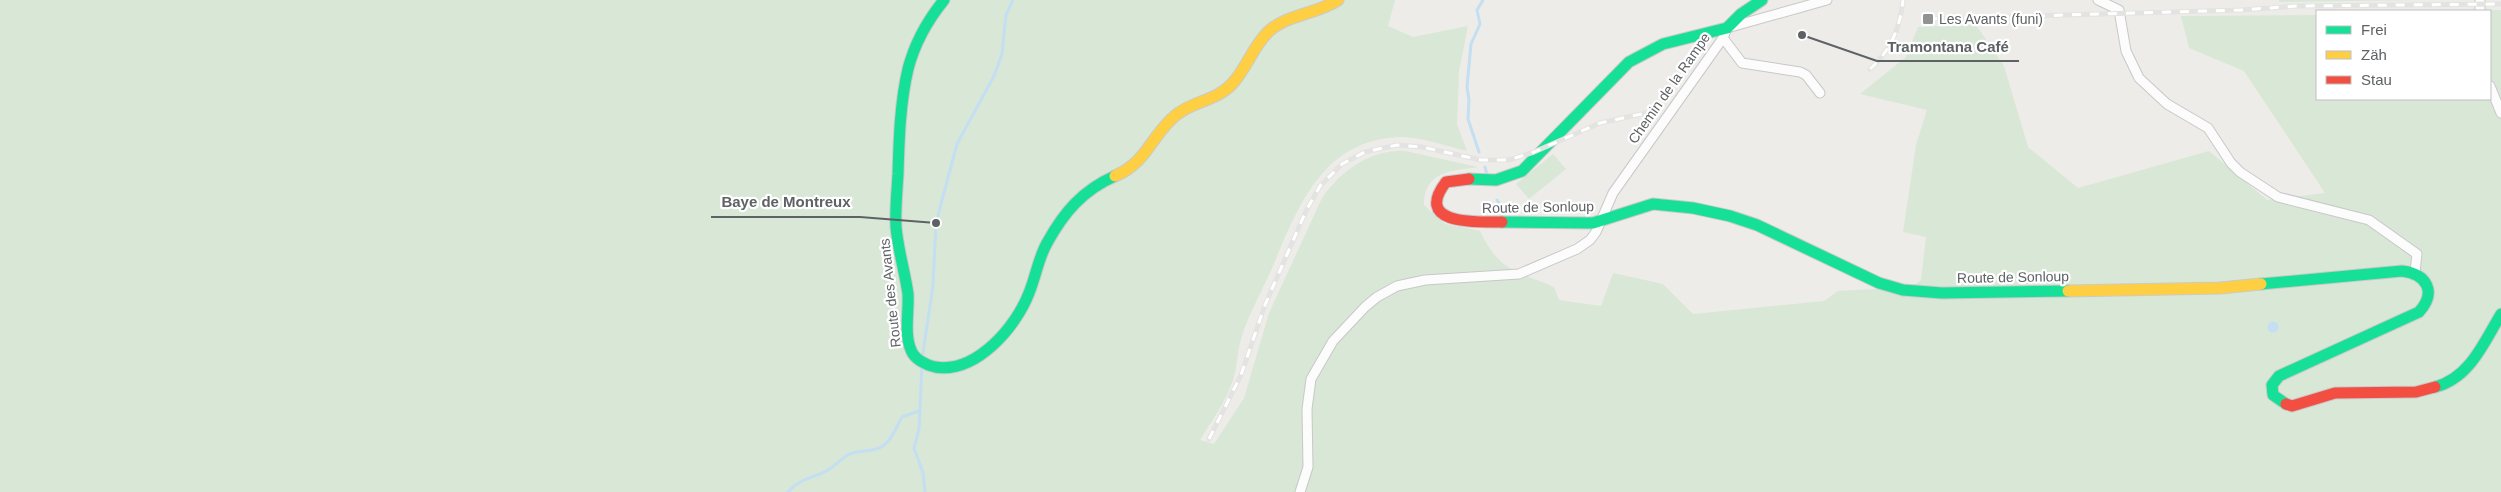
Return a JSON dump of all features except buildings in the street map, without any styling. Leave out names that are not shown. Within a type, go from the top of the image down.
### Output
[{"type":"street","name":"Route des Avants","points":[[944,0],[933,10],[920,34],[910,63],[902,97],[900,176],[896,211],[908,292],[908,343],[912,356],[923,363],[945,367],[962,364],[974,358],[992,344],[1003,331],[1026,299],[1033,285],[1042,251],[1087,191],[1105,179],[1134,167],[1170,120],[1181,111],[1224,92],[1244,70],[1264,35],[1276,26],[1321,12],[1338,0]]},
{"type":"street","points":[[1725,33],[1741,14],[1762,0]]},
{"type":"street","points":[[1725,33],[1827,0]]},
{"type":"street","points":[[2098,0],[2119,10],[2126,51],[2139,78],[2167,104],[2208,128],[2226,157],[2240,172],[2278,197],[2369,220],[2418,254],[2415,272],[2423,278],[2429,289],[2428,298],[2422,309],[2351,344],[2282,373],[2272,386],[2274,398],[2292,406],[2336,393],[2416,392],[2447,384],[2467,369],[2501,314]]},
{"type":"street","points":[[1725,33],[1742,63],[1800,72],[1806,75],[1820,93]]},
{"type":"street","name":"Chemin de la Rampe","points":[[1663,44],[1725,33]]},
{"type":"street","name":"Chemin de la Rampe","points":[[1300,492],[1308,461],[1307,409],[1311,379],[1333,341],[1377,297],[1397,286],[1425,280],[1519,274],[1586,244],[1602,221],[1606,205],[1613,193],[1725,33]]},
{"type":"street","name":"Route de Sonloup","points":[[1663,44],[1640,55],[1620,71],[1522,171],[1496,180],[1449,180],[1441,186],[1436,198],[1437,205],[1442,213],[1450,219],[1462,222],[1498,223],[1602,221],[1636,208],[1660,204],[1715,212],[1757,225],[1879,283],[1903,290],[1942,293],[2220,288],[2402,271],[2415,272]]},
{"type":"street","points":[[2491,88],[2501,113]]},
{"type":"green space","points":[[0,0],[1395,0],[1388,26],[1413,37],[1468,26],[1459,71],[1457,124],[1467,151],[1404,137],[1376,140],[1352,149],[1332,163],[1316,181],[1302,202],[1249,316],[1240,343],[1233,380],[1227,396],[1200,440],[1214,444],[1244,398],[1269,313],[1322,198],[1338,179],[1348,171],[1369,158],[1380,154],[1392,151],[1405,151],[1478,167],[1449,172],[1434,179],[1425,194],[1424,205],[1445,224],[1480,231],[1494,255],[1502,262],[1518,273],[1554,287],[1559,300],[1601,306],[1613,273],[1663,284],[1693,314],[1824,301],[1838,291],[1912,287],[1921,280],[1926,237],[1903,232],[1916,145],[1927,110],[1860,94],[1906,57],[1918,27],[1976,25],[2004,66],[2028,147],[2078,188],[2209,151],[2267,200],[2325,193],[2244,71],[2189,48],[2181,16],[2316,15],[2316,100],[2491,100],[2491,10],[2501,10],[2501,492],[0,492]]},
{"type":"green space","points":[[2279,0],[2417,0],[2279,2]]},
{"type":"green space","points":[[1553,154],[1566,169],[1529,199],[1516,184]]},
{"type":"water","points":[[2273,321],[2279,327],[2273,333],[2267,327]]},
{"type":"waterway","points":[[922,359],[933,286],[936,223],[957,144],[994,76],[1002,54],[1006,15],[1013,0]]},
{"type":"waterway","points":[[1479,152],[1468,119],[1469,100],[1467,87],[1471,44],[1480,24],[1477,10],[1483,0]]},
{"type":"waterway","points":[[1485,167],[1487,175]]},
{"type":"waterway","points":[[1497,200],[1505,212]]},
{"type":"waterway","points":[[922,365],[919,429],[914,448],[923,473],[925,492]]},
{"type":"waterway","points":[[788,492],[802,481],[828,470],[849,454],[883,446],[892,436],[902,417],[919,411]]},
{"type":"railway","points":[[1870,69],[1884,54],[1893,38],[1900,20],[1903,0]]},
{"type":"railway","points":[[1928,19],[2241,10],[2298,6],[2501,4]]},
{"type":"railway","points":[[1209,439],[1241,375],[1265,305],[1306,211],[1320,186],[1342,164],[1365,152],[1397,145],[1422,147],[1481,160],[1509,160],[1534,152],[1600,123],[1646,113]]},
{"type":"traffic: fast","points":[[944,0],[927,24],[914,50],[905,82],[900,122],[896,227],[908,294],[907,323],[909,344],[915,356],[935,367],[950,367],[965,363],[979,356],[992,345],[1015,320],[1023,306],[1044,249],[1060,221],[1084,195],[1115,176]]},
{"type":"traffic: fast","points":[[1469,179],[1496,180],[1522,171],[1629,62],[1663,44],[1727,28],[1741,14],[1762,0]]},
{"type":"traffic: fast","points":[[1502,222],[1593,223],[1653,204],[1693,208],[1730,216],[1757,225],[1879,283],[1903,290],[1942,293],[2068,291]]},
{"type":"traffic: fast","points":[[2261,284],[2402,271],[2418,276],[2427,285],[2427,298],[2419,312],[2279,376],[2272,385],[2273,395],[2286,404]]},
{"type":"traffic: fast","points":[[2435,387],[2458,376],[2467,367],[2475,358],[2501,314]]},
{"type":"traffic: slow","points":[[1115,176],[1135,163],[1176,115],[1226,90],[1242,71],[1263,37],[1269,31],[1285,21],[1330,5],[1338,0]]},
{"type":"traffic: slow","points":[[2068,291],[2220,288],[2261,284]]},
{"type":"traffic: jam","points":[[1469,179],[1446,182],[1438,196],[1437,206],[1442,214],[1464,221],[1502,222]]},
{"type":"traffic: jam","points":[[2286,404],[2292,406],[2335,393],[2416,392],[2435,387]]},
{"type":"place","name":"Les Avants (funi)","points":[[1928,19]]},
{"type":"place","name":"Tramontana Café","points":[[1802,35]]},
{"type":"place","name":"Baye de Montreux","points":[[936,223]]}]
